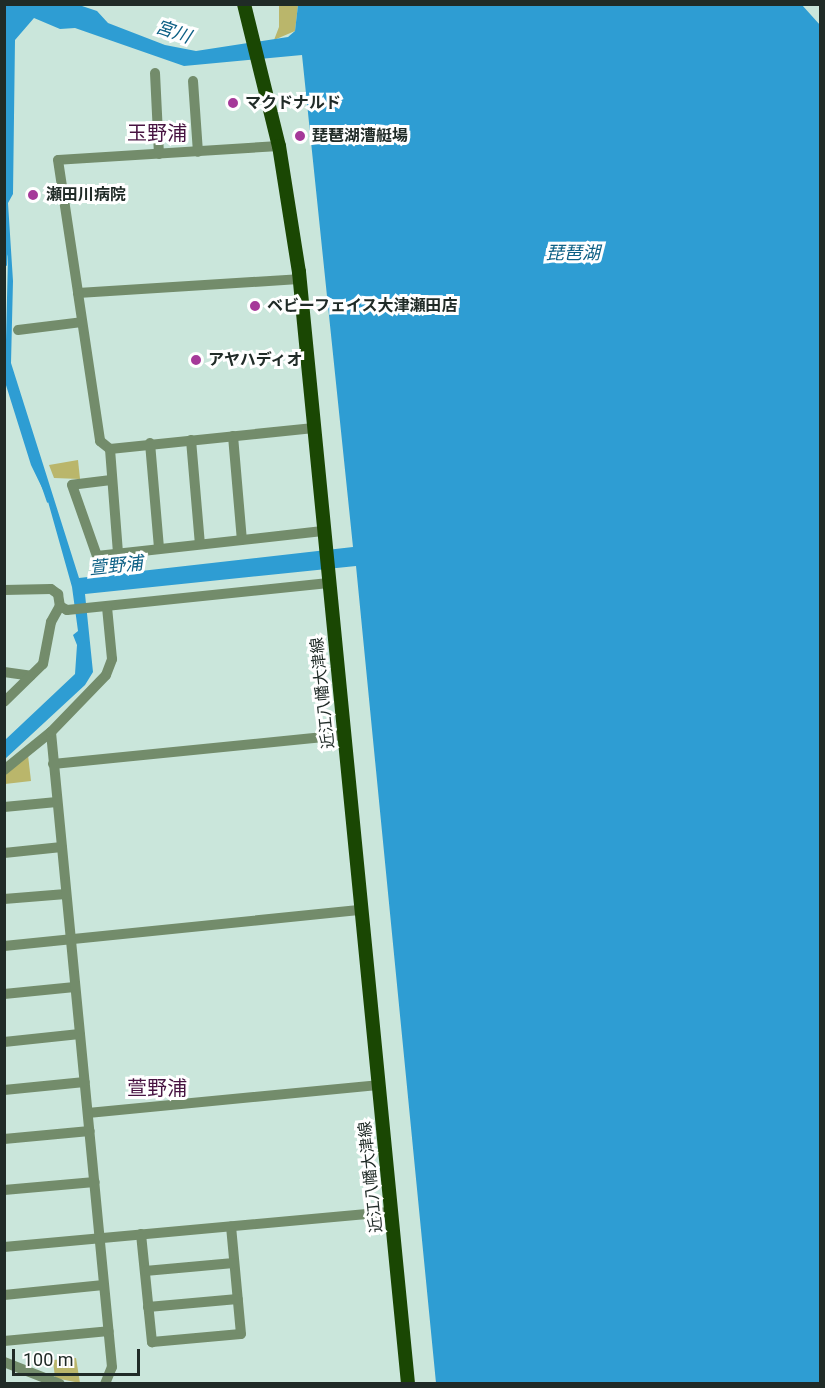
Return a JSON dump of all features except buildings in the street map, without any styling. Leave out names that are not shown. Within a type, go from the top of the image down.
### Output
[{"type":"main road","name":"近江八幡大津線","points":[[244,4],[279,146],[299,279],[408,1383]]},
{"type":"street","points":[[155,73],[159,154]]},
{"type":"street","points":[[192,81],[198,152]]},
{"type":"street","points":[[279,146],[58,160],[100,441],[110,449],[150,443],[314,428]]},
{"type":"street","points":[[78,293],[299,279]]},
{"type":"street","points":[[18,330],[82,322]]},
{"type":"street","points":[[233,436],[242,540]]},
{"type":"street","points":[[191,440],[200,544]]},
{"type":"street","points":[[150,443],[159,549]]},
{"type":"street","points":[[110,449],[118,553]]},
{"type":"street","points":[[111,480],[78,482],[72,491],[92,550],[97,556],[323,531]]},
{"type":"street","points":[[60,606],[72,610],[89,609],[328,579]]},
{"type":"street","points":[[4,590],[51,589],[58,594],[60,606],[51,622],[43,664],[4,702]]},
{"type":"street","points":[[4,770],[51,732],[106,675],[112,658],[107,607]]},
{"type":"street","points":[[4,672],[31,676]]},
{"type":"street","points":[[51,732],[112,1367],[105,1383]]},
{"type":"street","points":[[53,764],[344,735]]},
{"type":"street","points":[[4,807],[57,802]]},
{"type":"street","points":[[4,853],[62,848]]},
{"type":"street","points":[[4,899],[66,894]]},
{"type":"street","points":[[4,946],[361,910]]},
{"type":"street","points":[[4,994],[75,987]]},
{"type":"street","points":[[4,1042],[80,1034]]},
{"type":"street","points":[[4,1090],[85,1082]]},
{"type":"street","points":[[88,1113],[378,1085]]},
{"type":"street","points":[[4,1139],[90,1131]]},
{"type":"street","points":[[4,1190],[95,1182]]},
{"type":"street","points":[[4,1247],[391,1212]]},
{"type":"street","points":[[141,1234],[152,1342],[241,1334],[231,1226]]},
{"type":"street","points":[[145,1271],[234,1263]]},
{"type":"street","points":[[4,1295],[104,1285]]},
{"type":"street","points":[[148,1307],[238,1299]]},
{"type":"street","points":[[4,1341],[109,1331]]},
{"type":"street","points":[[4,1362],[60,1383]]},
{"type":"shaded area","points":[[279,5],[298,5],[295,31],[274,40],[279,27]]},
{"type":"shaded area","points":[[78,460],[80,479],[54,478],[49,465]]},
{"type":"shaded area","points":[[28,755],[31,781],[5,784],[5,774]]},
{"type":"shaded area","points":[[76,1358],[80,1383],[55,1378],[53,1360]]},
{"type":"water","name":"琵琶湖","points":[[5,5],[79,5],[97,11],[108,23],[165,45],[196,51],[288,37],[295,31],[298,5],[802,5],[820,25],[820,1383],[436,1383],[356,566],[85,594],[93,672],[85,685],[5,759],[5,740],[75,674],[77,645],[73,635],[78,631],[72,587],[47,498],[31,465],[5,382],[8,256],[4,249]],"holes":[[[34,18],[60,29],[75,28],[184,66],[302,55],[353,547],[79,578],[11,363],[13,281],[8,203],[13,194],[15,40]]]},
{"type":"waterway","points":[[6,265],[7,249]]},
{"type":"waterway","points":[[40,479],[48,502]]},
{"type":"place","name":"マクドナルド","points":[[233,103]]},
{"type":"place","name":"琵琶湖漕艇場","points":[[300,136]]},
{"type":"place","name":"瀬田川病院","points":[[33,195]]},
{"type":"place","name":"ベビーフェイス大津瀬田店","points":[[255,306]]},
{"type":"place","name":"アヤハディオ","points":[[196,360]]},
{"type":"district","name":"玉野浦","points":[[157,133]]},
{"type":"district","name":"萱野浦","points":[[157,1088]]},
{"type":"water label","name":"宮川","points":[[173,32]]}]
